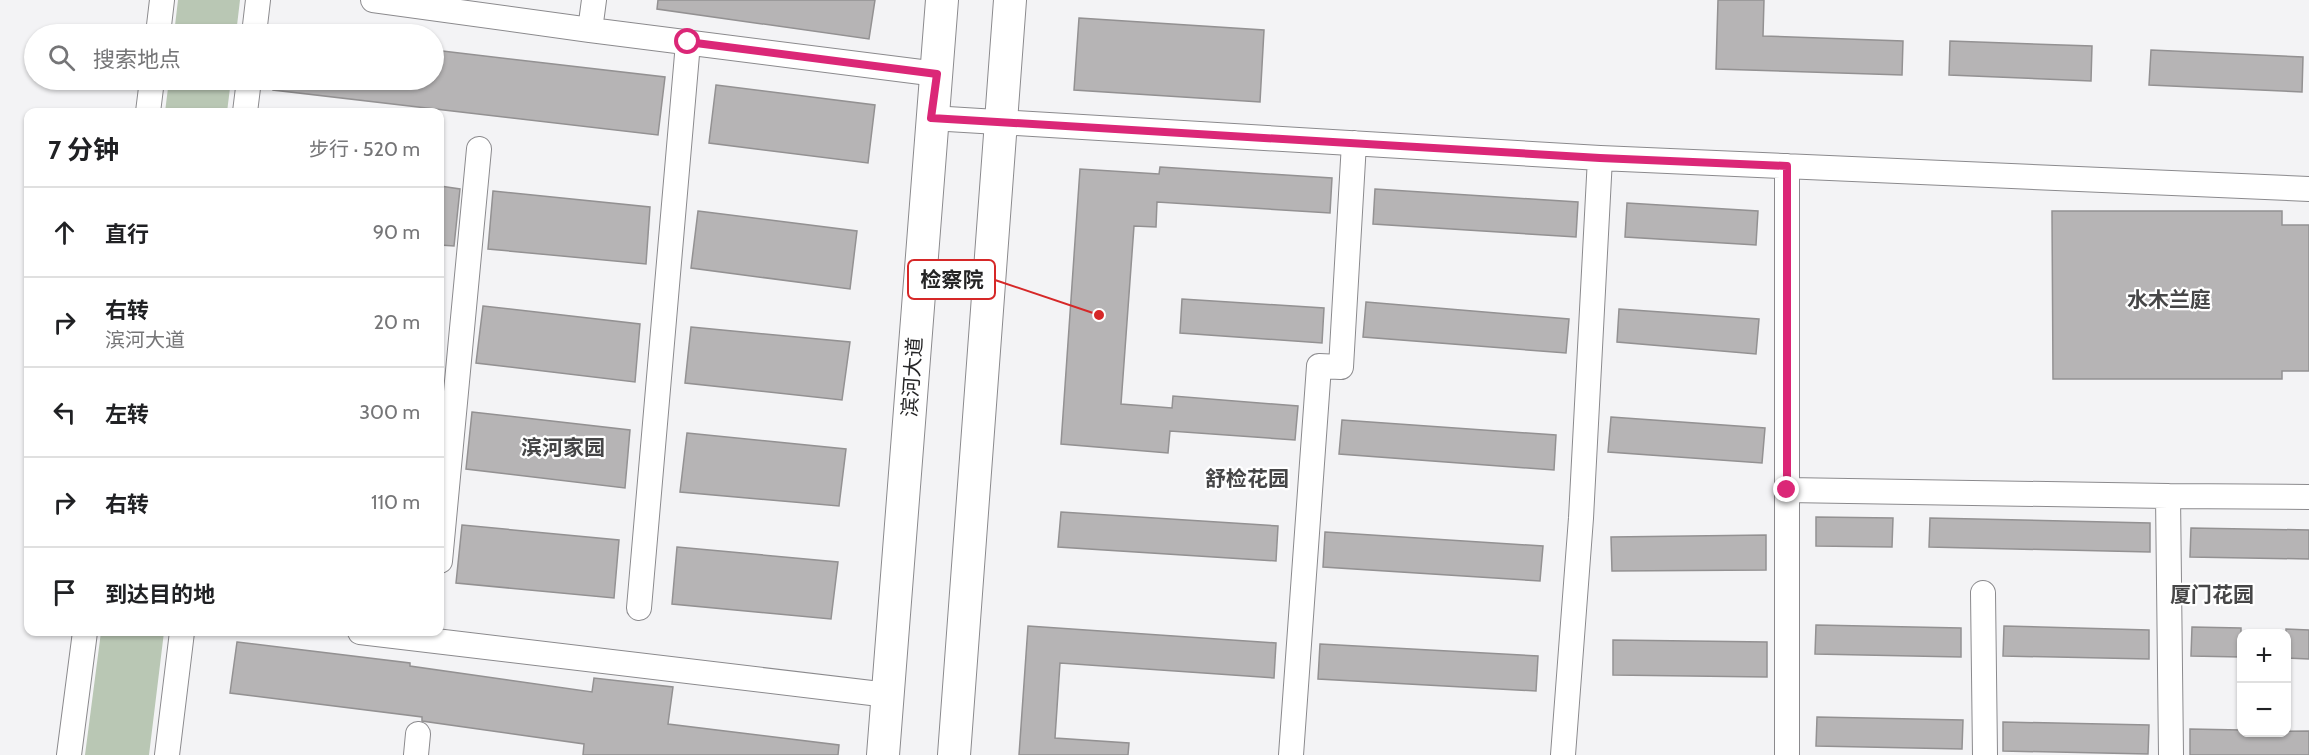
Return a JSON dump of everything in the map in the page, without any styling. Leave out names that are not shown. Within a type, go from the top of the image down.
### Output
[{"type":"main road","name":"滨河大道","points":[[883,755],[942,0]]},
{"type":"main road","points":[[954,755],[1010,0]]},
{"type":"street","points":[[159,24],[162,0]]},
{"type":"street","points":[[255,24],[258,0]]},
{"type":"street","points":[[374,0],[937,74]]},
{"type":"street","points":[[590,30],[594,0]]},
{"type":"street","points":[[639,608],[688,42]]},
{"type":"street","points":[[148,108],[151,90]]},
{"type":"street","points":[[246,108],[248,90]]},
{"type":"street","points":[[931,118],[1600,158],[2309,189]]},
{"type":"street","points":[[1292,755],[1319,366],[1341,367],[1354,143]]},
{"type":"street","points":[[444,519],[479,149]]},
{"type":"street","points":[[1563,755],[1581,518],[1600,158]]},
{"type":"street","points":[[1787,166],[1787,755]]},
{"type":"street","points":[[1787,490],[2309,497]]},
{"type":"street","points":[[2168,496],[2171,755]]},
{"type":"street","points":[[1983,593],[1985,755]]},
{"type":"street","points":[[69,755],[84,636]]},
{"type":"street","points":[[168,755],[182,636]]},
{"type":"street","points":[[394,636],[888,695]]},
{"type":"green space","points":[[178,0],[240,0],[237,24],[175,24]]},
{"type":"green space","points":[[168,90],[230,90],[228,108],[166,108]]},
{"type":"green space","points":[[100,636],[164,636],[149,755],[85,755]]},
{"type":"building","points":[[658,0],[875,0],[869,39],[657,9]]},
{"type":"building","points":[[1718,0],[1764,0],[1763,36],[1903,41],[1902,75],[1716,69]]},
{"type":"building","points":[[1079,18],[1264,30],[1260,102],[1074,90]]},
{"type":"building","points":[[1950,41],[2092,46],[2091,81],[1949,75]]},
{"type":"building","points":[[2151,50],[2303,57],[2302,92],[2149,85]]},
{"type":"building","points":[[444,51],[665,77],[658,135],[444,110],[444,108],[273,90],[444,90]]},
{"type":"building","points":[[716,85],[875,105],[868,163],[709,143]]},
{"type":"building","points":[[1160,167],[1332,178],[1330,213],[1157,202],[1156,227],[1134,226],[1121,404],[1172,408],[1173,396],[1298,406],[1295,440],[1170,431],[1168,453],[1061,444],[1080,169],[1159,174]]},
{"type":"building","points":[[444,187],[460,189],[454,246],[444,245]]},
{"type":"building","points":[[1375,189],[1578,202],[1576,237],[1373,224]]},
{"type":"building","points":[[493,191],[650,207],[646,264],[488,249]]},
{"type":"building","points":[[1627,203],[1758,211],[1756,245],[1625,237]]},
{"type":"building","points":[[698,211],[857,231],[850,289],[691,268]]},
{"type":"building","points":[[2052,211],[2282,211],[2282,225],[2309,225],[2309,371],[2282,371],[2282,379],[2053,379]]},
{"type":"building","points":[[1182,299],[1324,308],[1322,343],[1180,333]]},
{"type":"building","points":[[1366,302],[1569,319],[1566,353],[1363,337]]},
{"type":"building","points":[[483,306],[640,324],[635,382],[476,363]]},
{"type":"building","points":[[1619,309],[1759,319],[1756,354],[1617,342]]},
{"type":"building","points":[[691,327],[850,342],[842,400],[685,383]]},
{"type":"building","points":[[472,412],[630,430],[625,488],[466,469]]},
{"type":"building","points":[[1611,417],[1765,428],[1762,463],[1608,452]]},
{"type":"building","points":[[1342,420],[1556,435],[1554,470],[1339,454]]},
{"type":"building","points":[[687,433],[846,449],[839,506],[680,492]]},
{"type":"building","points":[[1061,512],[1278,526],[1276,561],[1058,547]]},
{"type":"building","points":[[1816,517],[1893,518],[1892,547],[1816,546]]},
{"type":"building","points":[[1930,518],[2150,523],[2150,552],[1929,547]]},
{"type":"building","points":[[462,525],[619,540],[614,598],[456,583]]},
{"type":"building","points":[[2191,528],[2309,530],[2309,559],[2190,557]]},
{"type":"building","points":[[1325,532],[1543,546],[1540,581],[1323,567]]},
{"type":"building","points":[[1766,535],[1766,570],[1612,571],[1611,537]]},
{"type":"building","points":[[677,547],[838,562],[831,619],[672,604]]},
{"type":"building","points":[[1816,625],[1961,628],[1961,657],[1815,654]]},
{"type":"building","points":[[1028,626],[1276,643],[1274,678],[1060,663],[1055,738],[1129,743],[1128,755],[1019,755]]},
{"type":"building","points":[[2004,626],[2149,630],[2149,659],[2003,656]]},
{"type":"building","points":[[2192,627],[2241,628],[2237,629],[2237,657],[2191,656]]},
{"type":"building","points":[[2291,629],[2309,630],[2309,659],[2291,658]]},
{"type":"building","points":[[1613,640],[1767,642],[1767,677],[1613,675]]},
{"type":"building","points":[[237,642],[410,663],[410,666],[592,692],[594,678],[673,687],[668,724],[839,745],[838,755],[583,755],[584,744],[422,721],[422,717],[230,693]]},
{"type":"building","points":[[1320,644],[1538,656],[1536,691],[1318,679]]},
{"type":"building","points":[[1817,717],[1963,720],[1962,749],[1816,746]]},
{"type":"building","points":[[2003,722],[2149,725],[2148,754],[2003,751]]},
{"type":"building","points":[[2190,729],[2237,730],[2237,737],[2291,737],[2291,731],[2309,731],[2309,755],[2190,755]]},
{"type":"place","name":"检察院","points":[[1099,315]]},
{"type":"district","name":"水木兰庭","points":[[2169,299]]},
{"type":"district","name":"滨河家园","points":[[563,447]]},
{"type":"district","name":"舒检花园","points":[[1247,478]]},
{"type":"district","name":"厦门花园","points":[[2212,594]]},
{"type":"route","points":[[688,42],[937,74],[931,118],[1600,158],[1787,166],[1787,490]]}]
